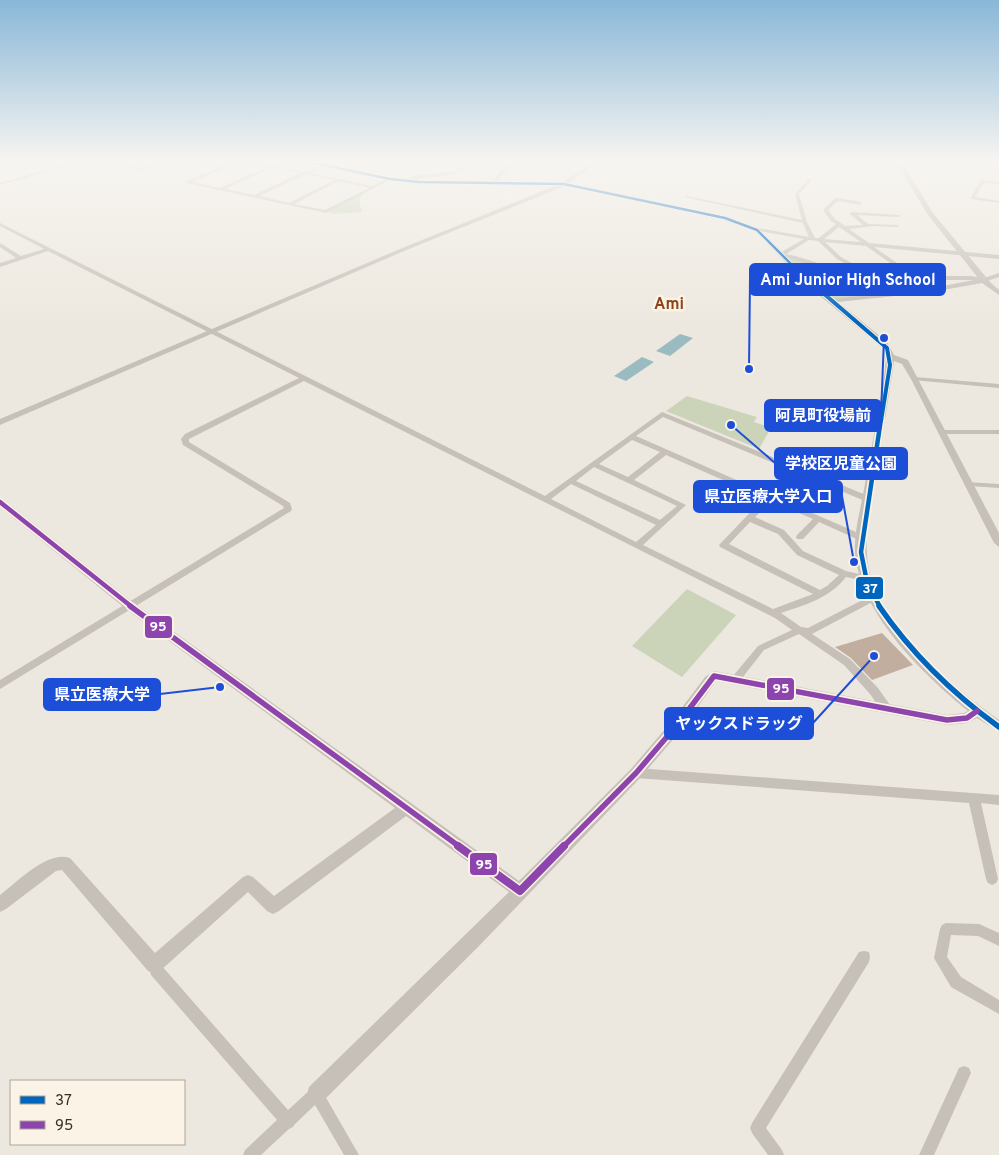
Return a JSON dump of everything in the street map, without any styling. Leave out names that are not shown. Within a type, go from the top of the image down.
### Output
[{"type":"street","points":[[0,422],[488,216]]},
{"type":"street","points":[[715,216],[758,230],[811,239],[999,257]]},
{"type":"street","points":[[776,216],[805,222]]},
{"type":"street","points":[[803,216],[811,239]]},
{"type":"street","points":[[828,216],[932,290]]},
{"type":"street","points":[[855,216],[867,226]]},
{"type":"street","points":[[932,216],[984,280],[999,293]]},
{"type":"street","points":[[820,240],[839,224]]},
{"type":"street","points":[[1,225],[772,613],[847,662],[886,708]]},
{"type":"street","points":[[844,228],[897,226]]},
{"type":"street","points":[[758,230],[804,278],[884,344],[890,357],[862,538],[861,560],[865,578],[875,597],[905,642],[936,675],[977,711],[999,727]]},
{"type":"street","points":[[782,254],[811,239]]},
{"type":"street","points":[[820,240],[839,258],[874,278],[971,278],[984,280]]},
{"type":"street","points":[[0,245],[20,258]]},
{"type":"street","points":[[0,265],[48,249]]},
{"type":"street","points":[[782,254],[834,272],[858,285],[871,297]]},
{"type":"street","points":[[831,301],[932,290],[984,280],[999,275]]},
{"type":"street","points":[[874,278],[880,296]]},
{"type":"street","points":[[890,357],[902,360],[915,379],[999,544]]},
{"type":"street","points":[[0,685],[288,509],[287,505],[186,443],[185,439],[304,378]]},
{"type":"street","points":[[915,379],[999,386]]},
{"type":"street","points":[[546,499],[662,414],[868,499]]},
{"type":"street","points":[[943,432],[999,432]]},
{"type":"street","points":[[632,437],[862,538]]},
{"type":"street","points":[[629,480],[666,451]]},
{"type":"street","points":[[594,464],[682,505],[638,545]]},
{"type":"street","points":[[571,481],[661,524]]},
{"type":"street","points":[[970,484],[999,486]]},
{"type":"street","points":[[769,498],[723,546],[820,594]]},
{"type":"street","points":[[0,502],[130,606],[404,809],[520,891]]},
{"type":"street","points":[[750,518],[781,532],[800,553],[844,574],[865,578]]},
{"type":"street","points":[[800,537],[818,519]]},
{"type":"street","points":[[772,613],[820,594],[838,583],[844,574]]},
{"type":"street","points":[[736,679],[761,648],[800,630],[809,632],[875,597]]},
{"type":"street","points":[[250,1155],[288,1122],[473,940],[636,773],[677,725],[709,680],[714,676],[947,720],[967,718],[977,711]]},
{"type":"street","points":[[636,773],[999,800]]},
{"type":"street","points":[[974,798],[992,879]]},
{"type":"street","points":[[154,965],[248,882],[273,906],[404,809]]},
{"type":"street","points":[[0,904],[53,864],[65,863],[288,1122]]},
{"type":"street","points":[[999,940],[979,930],[946,928],[940,958],[956,982],[999,1006]]},
{"type":"street","points":[[776,1155],[757,1128],[864,957]]},
{"type":"street","points":[[926,1155],[964,1073]]},
{"type":"street","points":[[316,1094],[352,1155]]},
{"type":"green space","points":[[786,256],[840,276],[868,296],[831,300]]},
{"type":"green space","points":[[687,396],[757,417],[754,422],[771,428],[759,449],[666,411]]},
{"type":"green space","points":[[687,589],[736,615],[682,677],[632,646]]},
{"type":"water","points":[[680,334],[693,338],[670,356],[656,351]]},
{"type":"water","points":[[642,357],[654,362],[626,381],[614,376]]},
{"type":"building","points":[[882,633],[913,665],[872,680],[851,658],[835,647]]},
{"type":"transit line","name":"37","points":[[715,216],[757,230],[811,284],[887,348],[890,356],[889,370],[861,544],[861,560],[867,582],[879,606],[895,630],[915,654],[959,696],[999,727]]},
{"type":"transit line","name":"95","points":[[0,502],[130,606],[520,891],[636,773],[677,725],[709,680],[714,676],[947,720],[967,718],[977,711]]},
{"type":"place","name":"阿見町役場前","points":[[884,338]]},
{"type":"place","name":"Ami Junior High School","points":[[749,369]]},
{"type":"place","name":"学校区児童公園","points":[[731,425]]},
{"type":"place","name":"県立医療大学入口","points":[[854,562]]},
{"type":"place","name":"ヤックスドラッグ","points":[[874,656]]},
{"type":"place","name":"県立医療大学","points":[[220,687]]},
{"type":"district","name":"Ami","points":[[669,303]]}]
